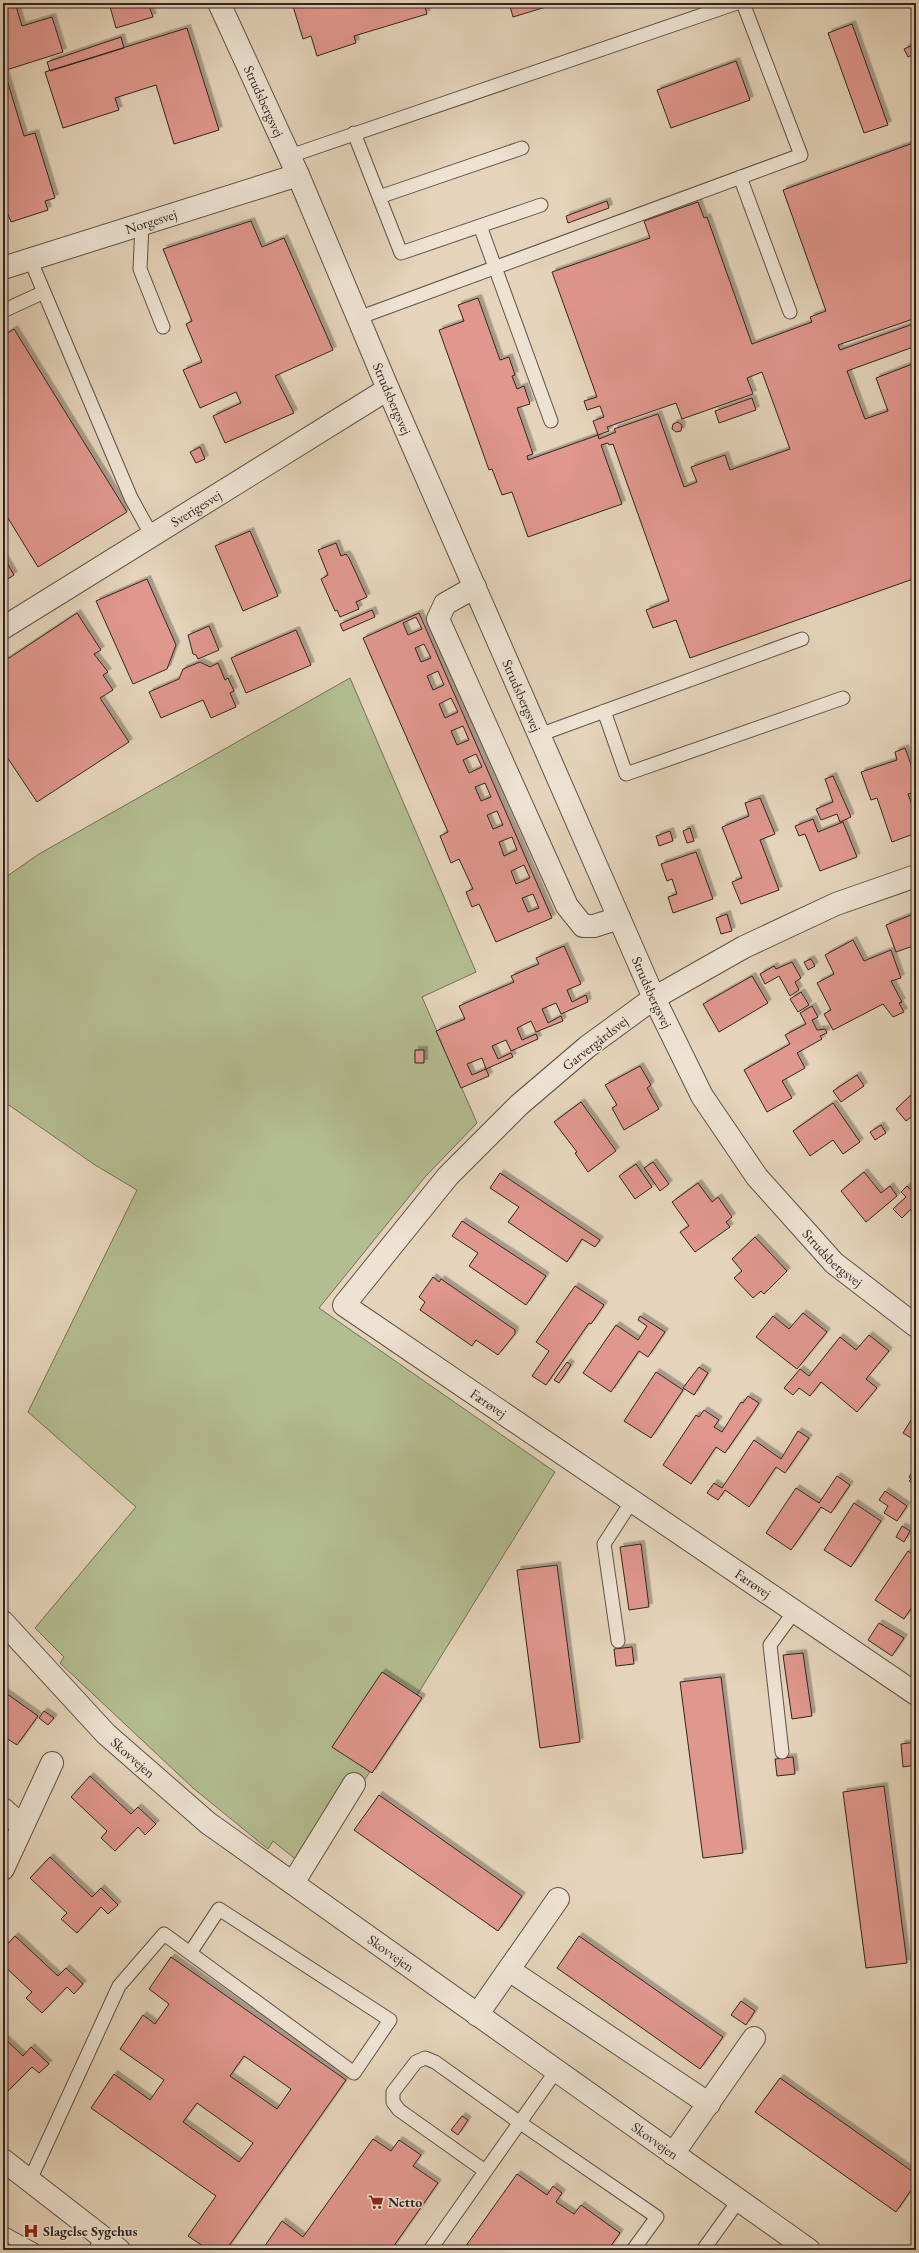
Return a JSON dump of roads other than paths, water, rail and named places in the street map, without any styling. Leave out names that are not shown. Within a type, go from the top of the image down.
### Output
[{"type":"street","name":"Strudsbergsvej","points":[[219,3],[294,165],[388,390],[654,998],[702,1096],[757,1177],[834,1263],[916,1326]]},
{"type":"street","name":"Norgesvej","points":[[3,268],[142,224],[294,165]]},
{"type":"street","name":"Sverigesvej","points":[[3,628],[388,390]]},
{"type":"street","points":[[475,587],[445,604],[438,619],[567,906],[584,926],[594,926],[619,918]]},
{"type":"street","name":"Garvergårdsvej","points":[[344,1306],[448,1176],[519,1105],[587,1047],[654,998],[744,947],[828,907],[916,876]]},
{"type":"street","name":"Færøvej","points":[[344,1306],[916,1694]]},
{"type":"street","name":"Skovvejen","points":[[3,1622],[106,1734],[208,1823],[809,2250]]},
{"type":"street","points":[[3,1869],[52,1763]]},
{"type":"street","points":[[293,1883],[354,1784]]},
{"type":"street","points":[[3,1809],[22,1826]]},
{"type":"street","points":[[478,2015],[558,1899]]},
{"type":"street","points":[[509,1970],[709,2104]]},
{"type":"street","points":[[673,2154],[754,2038]]},
{"type":"street","points":[[3,2160],[105,2246]]},
{"type":"lane","points":[[294,165],[354,134],[737,3]]},
{"type":"lane","points":[[358,318],[801,155],[743,3]]},
{"type":"lane","points":[[354,134],[401,253],[541,205]]},
{"type":"lane","points":[[379,197],[522,148]]},
{"type":"lane","points":[[740,178],[790,312]]},
{"type":"lane","points":[[142,224],[140,269],[164,327]]},
{"type":"lane","points":[[480,226],[551,422]]},
{"type":"lane","points":[[30,259],[131,498],[152,536]]},
{"type":"lane","points":[[3,310],[44,292]]},
{"type":"lane","points":[[539,735],[802,639]]},
{"type":"lane","points":[[604,711],[626,774],[843,698]]},
{"type":"lane","points":[[618,1642],[604,1544],[632,1501]]},
{"type":"lane","points":[[782,1752],[770,1645],[794,1612]]},
{"type":"lane","points":[[29,2182],[119,1986],[164,1934],[354,2073],[390,2020],[219,1909],[190,1953]]},
{"type":"lane","points":[[485,2170],[399,2110],[393,2102],[393,2092],[416,2062],[425,2058],[435,2062],[657,2217],[633,2250]]},
{"type":"lane","points":[[430,2250],[556,2071]]},
{"type":"lane","points":[[704,2250],[738,2200]]},
{"type":"lane","points":[[3,2233],[34,2250]]},
{"type":"place","name":"Netto","points":[[376,2202]]},
{"type":"place","name":"Slagelse Sygehus","points":[[31,2231]]}]
